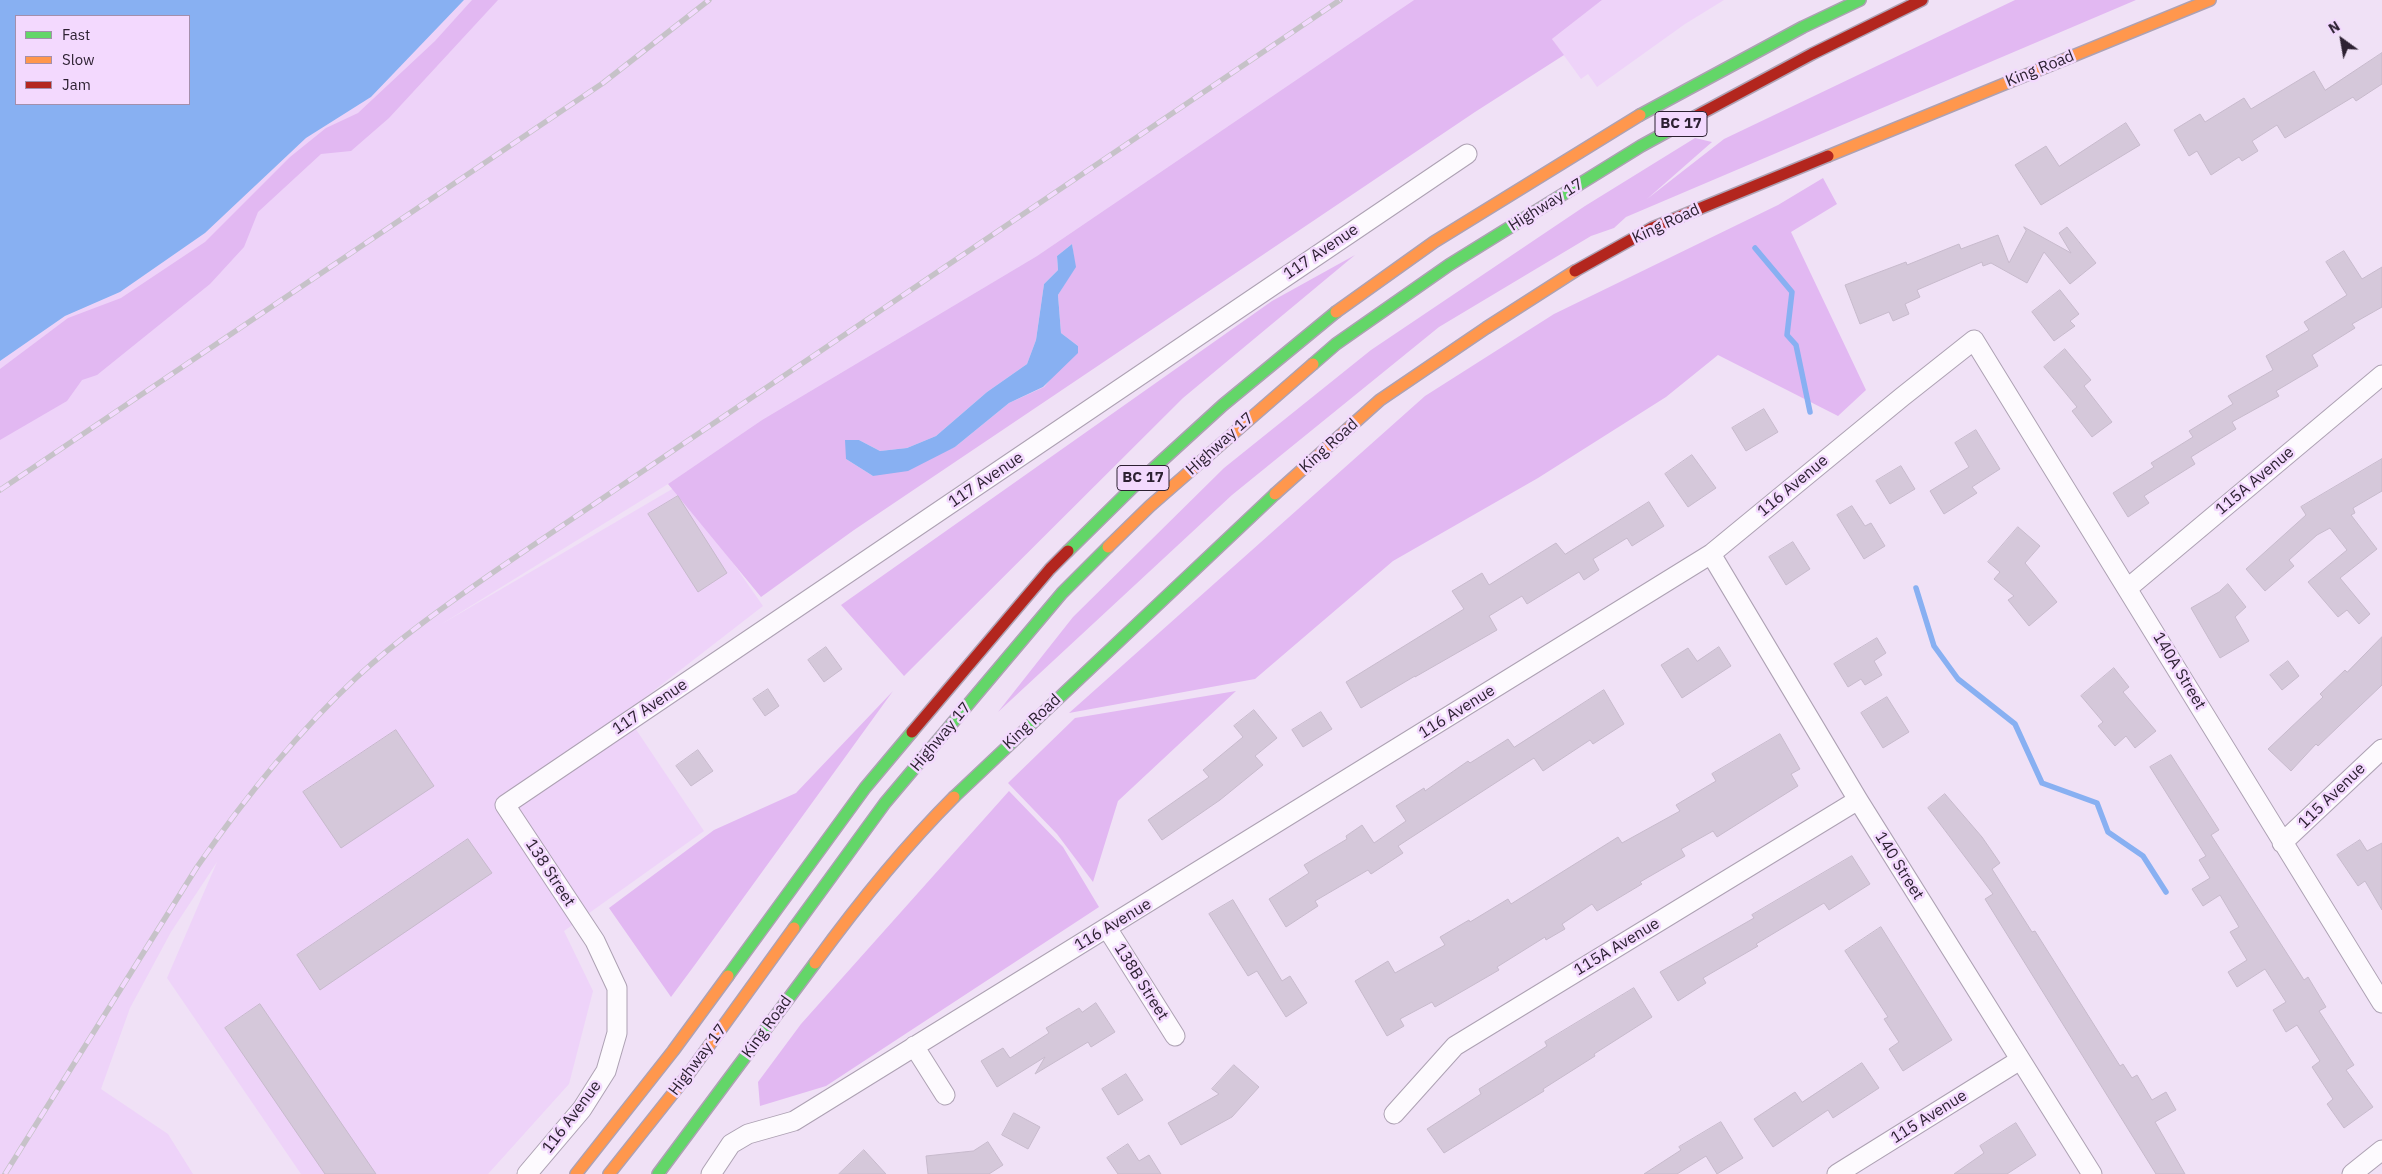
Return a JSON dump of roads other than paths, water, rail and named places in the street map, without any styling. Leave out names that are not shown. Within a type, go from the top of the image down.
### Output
[{"type":"main road","name":"Highway 17","points":[[576,1174],[673,1051],[865,788],[1050,569],[1133,487],[1202,424],[1322,322],[1434,242],[1628,121],[1803,27],[1860,0]]},
{"type":"main road","name":"Highway 17","points":[[609,1174],[690,1072],[885,803],[1062,593],[1150,506],[1226,438],[1336,344],[1466,255],[1641,146],[1812,54],[1922,0]]},
{"type":"main road","name":"King Road","points":[[658,1174],[868,891],[916,835],[1002,750],[1284,486],[1380,400],[1566,276],[1652,228],[2210,0]]},
{"type":"street","name":"117 Avenue","points":[[505,805],[1467,154]]},
{"type":"street","name":"116 Avenue","points":[[711,1174],[731,1144],[739,1139],[748,1134],[794,1121],[1711,554],[1974,340]]},
{"type":"street","name":"140A Street","points":[[1974,340],[2382,1003]]},
{"type":"street","name":"115A Avenue","points":[[2128,588],[2382,375]]},
{"type":"street","name":"140 Street","points":[[1711,554],[1858,800],[2092,1174]]},
{"type":"street","name":"115 Avenue","points":[[2282,843],[2382,749]]},
{"type":"street","name":"115A Avenue","points":[[1394,1114],[1455,1046],[1858,800]]},
{"type":"street","name":"138 Street","points":[[505,805],[595,942]]},
{"type":"street","name":"138B Street","points":[[1107,928],[1175,1036]]},
{"type":"street","name":"116 Avenue","points":[[527,1174],[582,1109],[606,1071],[617,1033],[617,988],[595,942]]},
{"type":"street","points":[[914,1046],[945,1096]]},
{"type":"street","name":"115 Avenue","points":[[1837,1174],[2020,1060]]},
{"type":"street","points":[[2352,1174],[2382,1150]]},
{"type":"water","points":[[0,0],[464,0],[371,97],[306,138],[205,233],[120,292],[65,316],[0,361]]},
{"type":"water","points":[[1072,244],[1076,267],[1058,295],[1061,333],[1078,346],[1078,353],[1043,387],[1009,403],[955,447],[908,471],[873,476],[846,459],[845,440],[859,440],[880,451],[907,448],[936,436],[987,392],[1027,364],[1036,340],[1044,284],[1058,270],[1057,256]]},
{"type":"waterway","points":[[1755,248],[1792,292],[1787,335],[1796,345],[1810,412]]},
{"type":"waterway","points":[[1916,588],[1934,646],[1958,679],[2015,724],[2042,783],[2097,803],[2108,832],[2143,856],[2166,892]]},
{"type":"railway","points":[[0,490],[603,83],[709,0]]},
{"type":"railway","points":[[5,1174],[197,867],[271,768],[312,722],[372,663],[425,621],[498,569],[1340,0]]}]
